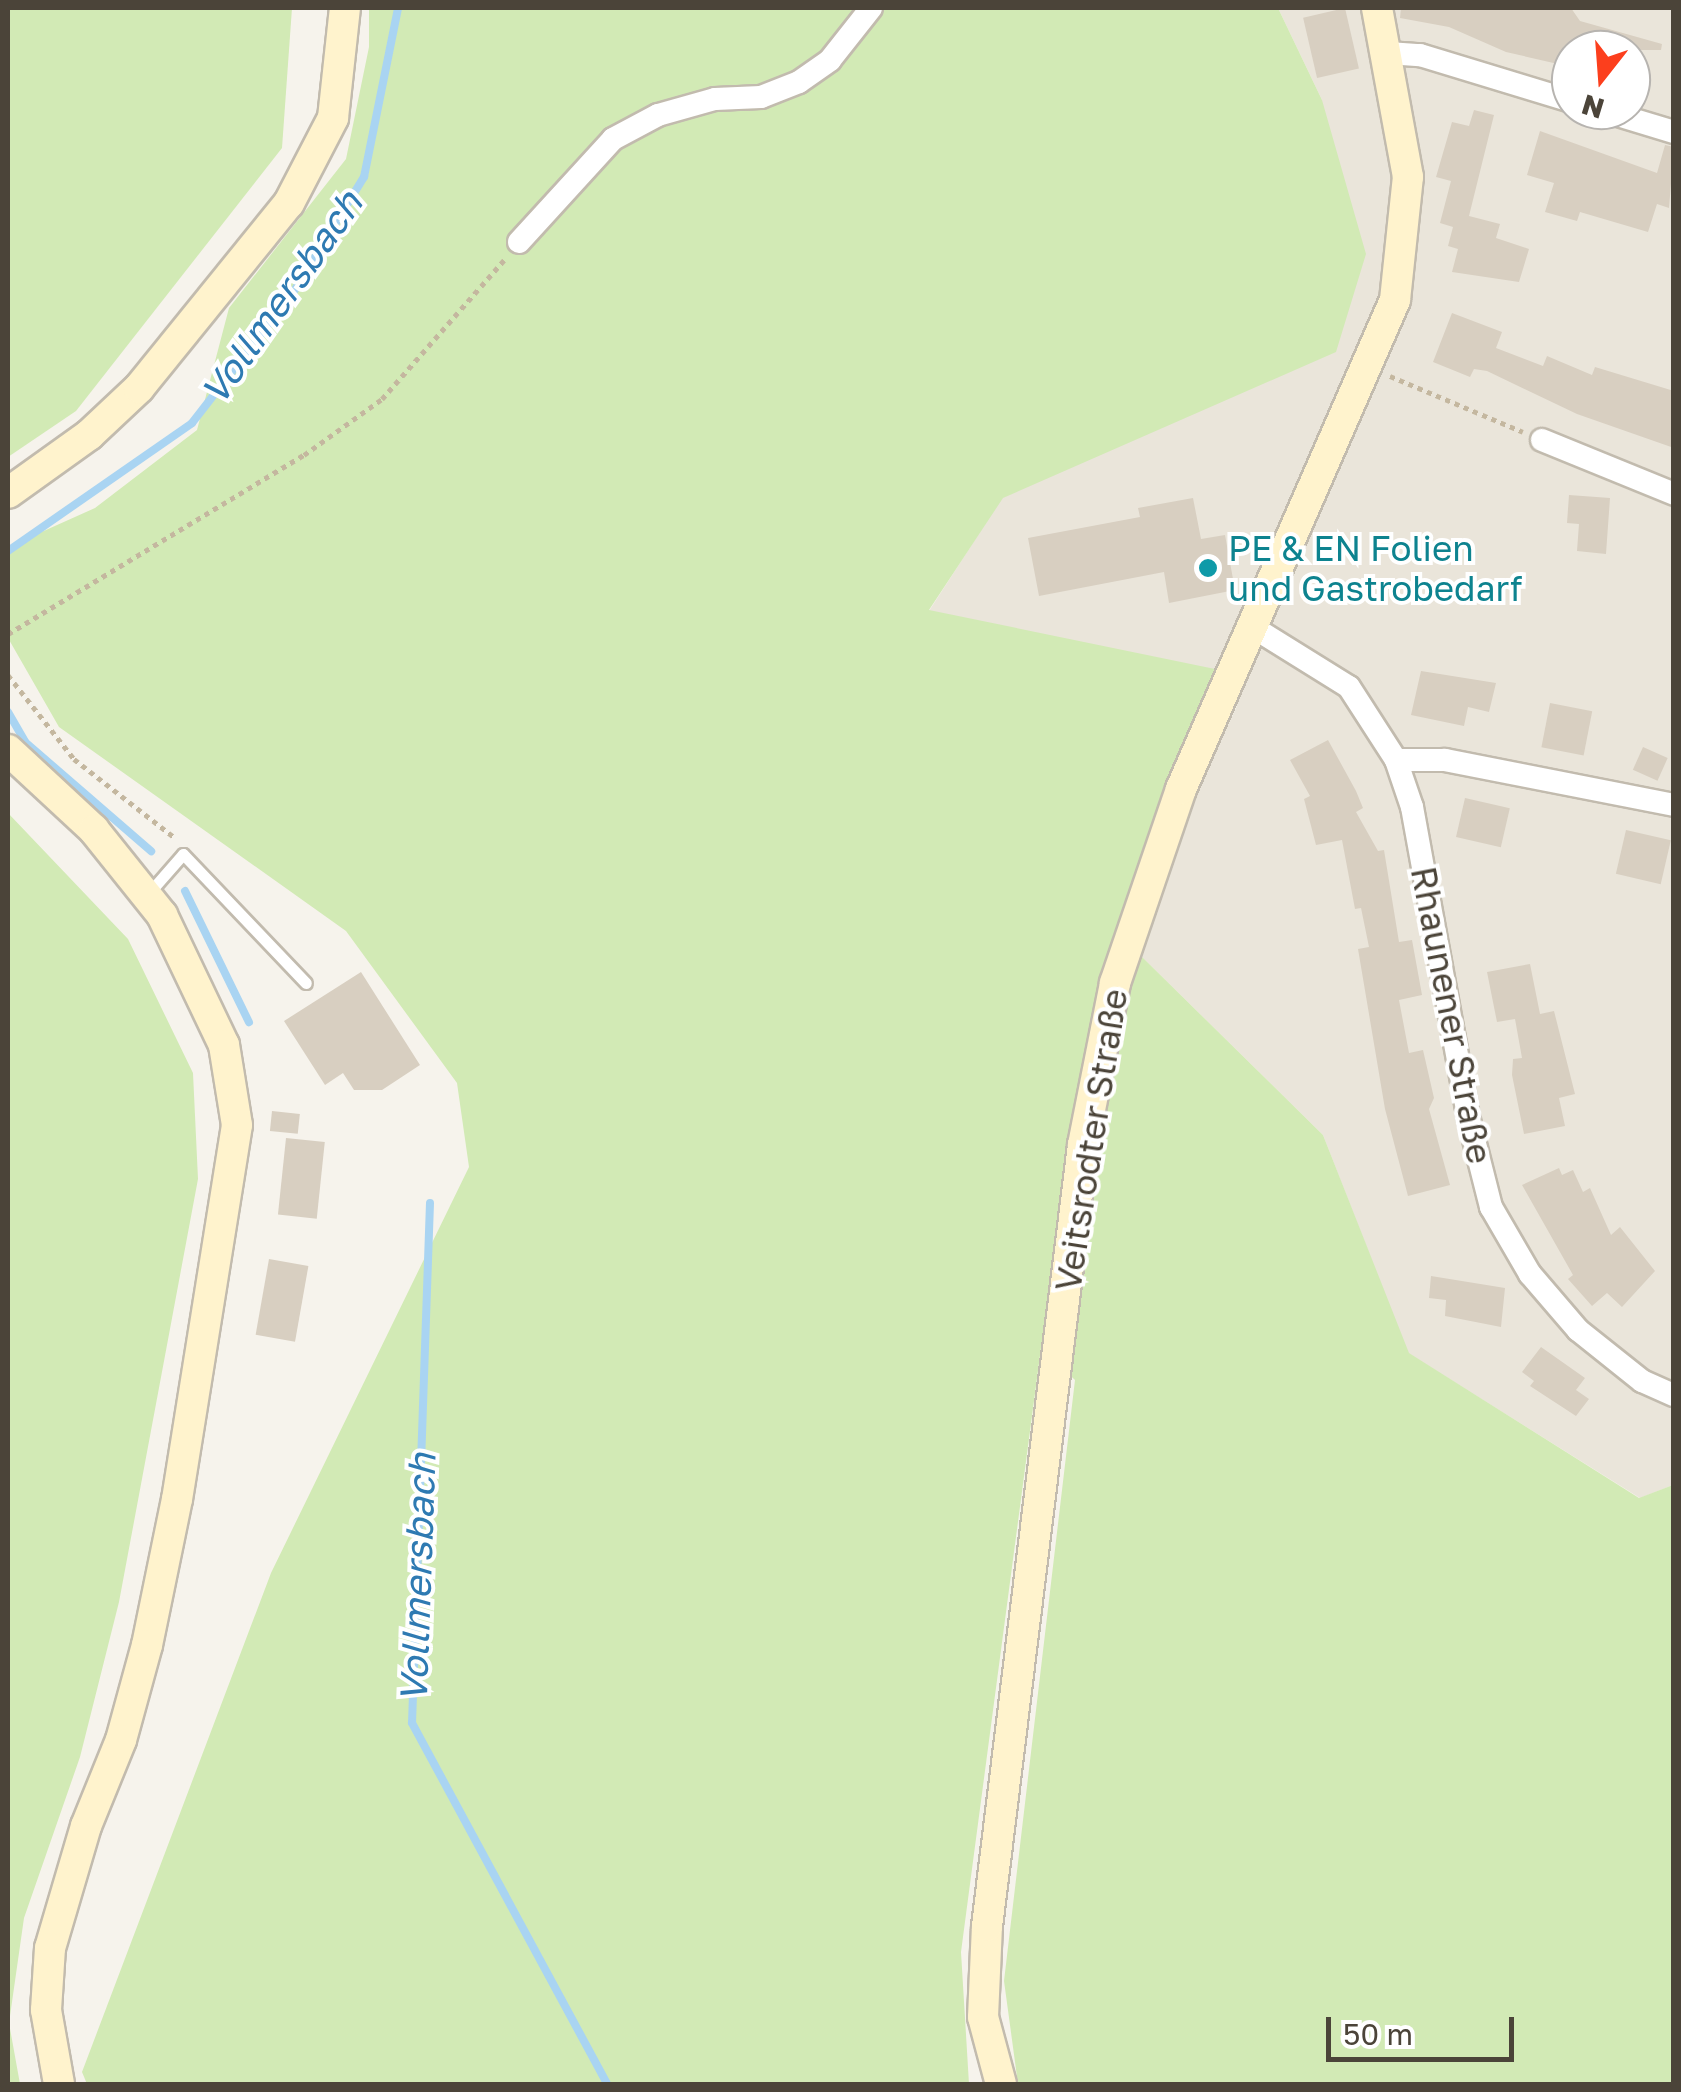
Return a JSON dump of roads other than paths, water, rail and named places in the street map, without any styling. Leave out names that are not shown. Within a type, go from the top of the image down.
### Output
[{"type":"street","points":[[8,493],[89,435],[139,388],[289,203],[333,118],[345,8]]},
{"type":"street","points":[[520,242],[613,139],[658,114],[714,98],[761,97],[799,82],[830,60],[871,8]]},
{"type":"street","name":"Veitsrodter Straße","points":[[1002,2084],[983,2016],[987,1926],[1083,1145],[1121,966],[1181,790],[1395,300],[1407,233],[1408,178],[1377,8]]},
{"type":"street","points":[[1388,53],[1420,55],[1551,95]]},
{"type":"street","points":[[1542,440],[1674,494]]},
{"type":"street","name":"Rhaunener Straße","points":[[1252,626],[1349,687],[1396,760],[1412,807],[1491,1207],[1530,1274],[1578,1330],[1642,1380],[1674,1395]]},
{"type":"street","points":[[8,750],[94,830],[148,894],[183,951],[224,1045],[237,1125],[177,1499],[146,1645],[50,1948],[46,2010],[59,2084]]},
{"type":"street","points":[[1396,760],[1445,760],[1674,805]]},
{"type":"lane","points":[[148,894],[182,854],[306,983]]},
{"type":"waterway","name":"Vollmersbach","points":[[8,551],[192,423],[291,296],[364,177],[398,8]]},
{"type":"waterway","name":"Vollmersbach","points":[[8,712],[25,742],[151,851]]},
{"type":"waterway","name":"Vollmersbach","points":[[185,891],[249,1022]]},
{"type":"waterway","name":"Vollmersbach","points":[[430,1203],[412,1723],[607,2084]]},
{"type":"place","name":"PE & EN Folien und Gastrobedarf","points":[[1208,568]]}]
